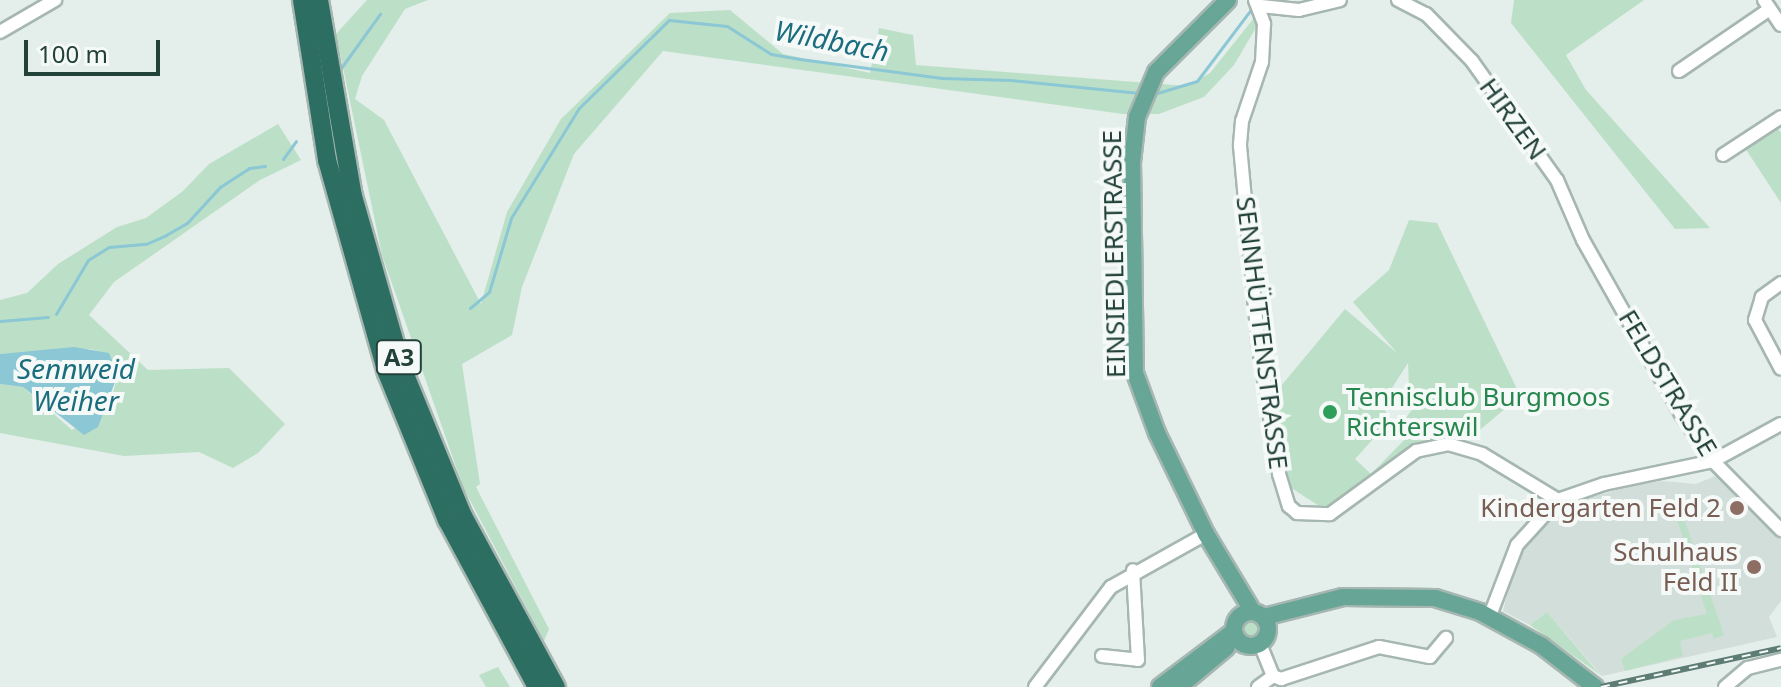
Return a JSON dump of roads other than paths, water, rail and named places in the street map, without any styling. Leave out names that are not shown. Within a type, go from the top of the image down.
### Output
[{"type":"highway","name":"A3","points":[[302,0],[327,160],[387,373],[447,520],[537,687]]},
{"type":"highway","name":"A3","points":[[319,0],[350,184],[401,365],[470,530],[556,687]]},
{"type":"main road","name":"EINSIEDLERSTRASSE","points":[[1228,0],[1170,56],[1144,95],[1132,162],[1135,373],[1157,433],[1251,627]]},
{"type":"main road","points":[[1160,687],[1251,627],[1323,610],[1375,604],[1435,607],[1489,618],[1550,651],[1595,687]]},
{"type":"main road","points":[[1179,687],[1251,627]]},
{"type":"street","points":[[0,32],[55,0]]},
{"type":"street","points":[[1258,3],[1299,10],[1340,0]]},
{"type":"street","name":"HIRZEN","points":[[1398,0],[1426,14],[1472,61],[1557,180],[1598,263]]},
{"type":"street","name":"SENNHÜTTENSTRASSE","points":[[1258,3],[1262,62],[1242,121],[1240,146],[1258,341],[1279,474],[1289,506],[1297,513],[1330,514],[1345,508],[1416,451],[1448,444],[1482,454],[1558,500]]},
{"type":"street","points":[[1679,71],[1767,4],[1781,25]]},
{"type":"street","points":[[1723,155],[1781,117]]},
{"type":"street","name":"FELDSTRASSE","points":[[1598,263],[1663,384],[1713,461],[1781,530]]},
{"type":"street","points":[[1781,283],[1762,297],[1755,320],[1781,369]]},
{"type":"street","points":[[1489,618],[1517,545],[1558,500],[1604,484],[1713,461],[1781,424]]},
{"type":"street","points":[[1035,687],[1100,597],[1133,570],[1206,534]]},
{"type":"street","points":[[1102,656],[1138,660],[1133,570]]},
{"type":"street","points":[[1251,627],[1273,676],[1281,679],[1379,647],[1430,657],[1446,638]]},
{"type":"street","points":[[1725,687],[1748,668],[1781,660]]},
{"type":"street","points":[[1258,687],[1273,676]]},
{"type":"water","name":"Sennweid Weiher","points":[[74,347],[109,353],[118,374],[98,427],[84,435],[23,387],[0,384],[0,354]]},
{"type":"waterway","name":"Wildbach","points":[[1154,94],[1197,81],[1252,8]]},
{"type":"waterway","points":[[341,68],[380,14]]},
{"type":"waterway","name":"Wildbach","points":[[470,308],[489,292],[511,218],[579,108],[669,20],[727,26],[771,54],[800,59],[942,78],[1011,80],[1139,93]]},
{"type":"waterway","points":[[283,159],[296,141]]},
{"type":"waterway","points":[[56,314],[88,260],[109,247],[146,244],[166,235],[187,223],[220,187],[249,168],[265,166]]},
{"type":"waterway","points":[[0,321],[48,317]]},
{"type":"railway","points":[[1601,687],[1781,648]]},
{"type":"place","name":"Tennisclub Burgmoos Richterswil","points":[[1330,412]]},
{"type":"place","name":"Kindergarten Feld 2","points":[[1737,508]]},
{"type":"place","name":"Schulhaus Feld II","points":[[1754,567]]}]
